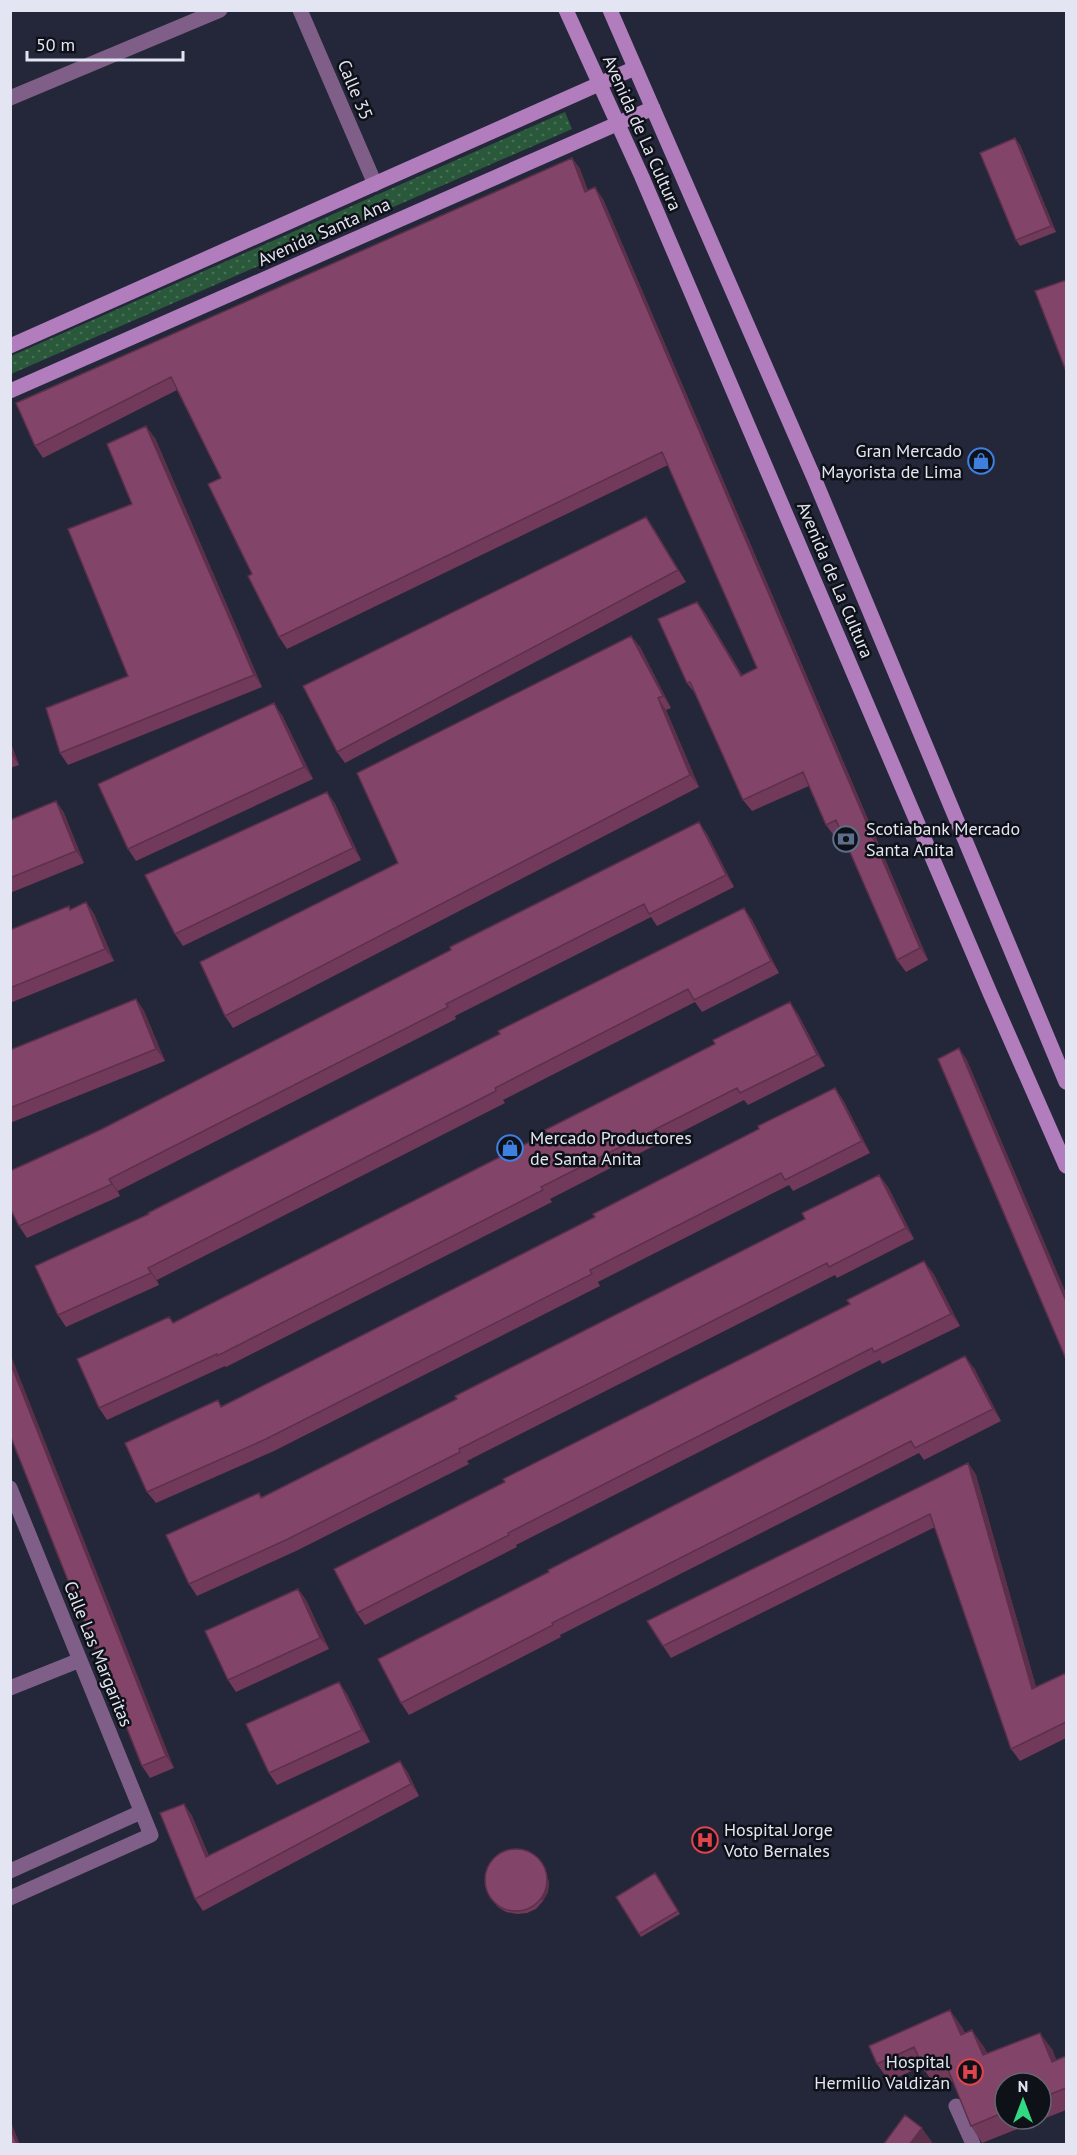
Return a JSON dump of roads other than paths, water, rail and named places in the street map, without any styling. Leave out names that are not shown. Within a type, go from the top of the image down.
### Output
[{"type":"main road","name":"Avenida de La Cultura","points":[[566,10],[647,188],[1066,1166]]},
{"type":"main road","name":"Avenida de La Cultura","points":[[610,10],[814,478],[1066,1082]]},
{"type":"main road","name":"Avenida Santa Ana","points":[[10,346],[635,68]]},
{"type":"main road","name":"Avenida Santa Ana","points":[[10,391],[653,108]]},
{"type":"street","points":[[10,98],[220,10]]},
{"type":"street","name":"Calle 35","points":[[300,10],[375,184]]},
{"type":"street","name":"Calle Las Margaritas","points":[[10,1488],[15,1511],[80,1660],[151,1835],[56,1878]]},
{"type":"street","points":[[10,1688],[80,1660]]},
{"type":"street","points":[[10,1871],[141,1812]]},
{"type":"street","points":[[10,1898],[56,1878],[46,1855]]},
{"type":"street","points":[[956,2106],[973,2145]]},
{"type":"place","name":"Gran Mercado Mayorista de Lima","points":[[981,461]]},
{"type":"place","name":"Scotiabank Mercado Santa Anita","points":[[846,839]]},
{"type":"place","name":"Mercado Productores de Santa Anita","points":[[510,1148]]},
{"type":"place","name":"Hospital Jorge Voto Bernales","points":[[705,1840]]},
{"type":"place","name":"Hospital Hermilio Valdizán","points":[[970,2072]]}]
